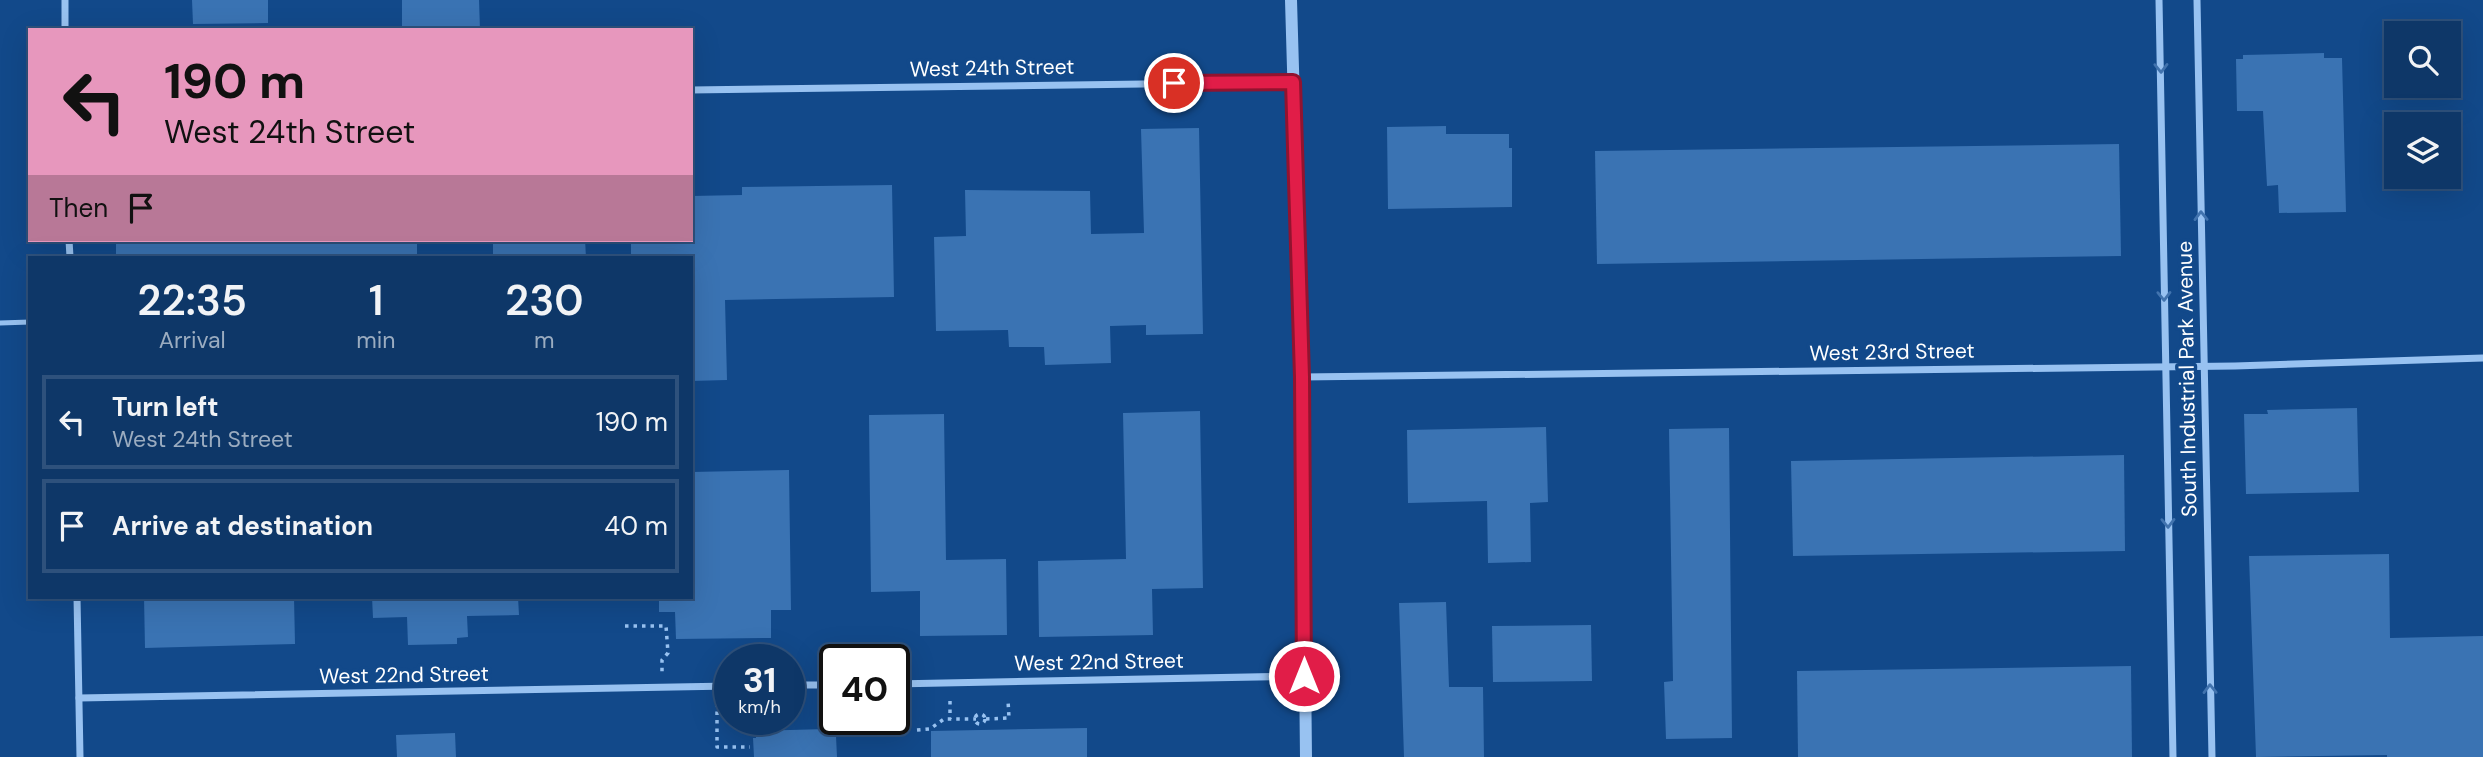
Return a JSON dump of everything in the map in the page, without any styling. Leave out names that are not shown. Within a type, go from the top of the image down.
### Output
[{"type":"street","points":[[65,0],[65,28]]},
{"type":"street","points":[[1291,0],[1302,377],[1306,757]]},
{"type":"street","name":"South Industrial Park Avenue","points":[[2159,0],[2173,757]]},
{"type":"street","name":"South Industrial Park Avenue","points":[[2197,0],[2212,757]]},
{"type":"street","name":"West 24th Street","points":[[693,90],[1293,82]]},
{"type":"street","name":"West 23rd Street","points":[[1302,377],[2204,366],[2483,358]]},
{"type":"street","points":[[77,599],[80,757]]},
{"type":"street","name":"West 22nd Street","points":[[910,684],[1304,676]]},
{"type":"street","name":"West 22nd Street","points":[[79,698],[714,686]]},
{"type":"lane","points":[[0,323],[28,322]]},
{"type":"path","points":[[625,626],[666,626],[668,653],[662,660],[662,672]]},
{"type":"path","points":[[917,730],[930,729],[935,723],[950,719],[976,719],[980,714],[986,719],[1009,718],[1008,700]]},
{"type":"path","points":[[950,701],[950,719]]},
{"type":"path","points":[[717,735],[717,747],[750,747]]},
{"type":"building","points":[[192,0],[268,0],[268,23],[193,24]]},
{"type":"building","points":[[402,0],[479,0],[480,28],[402,28]]},
{"type":"building","points":[[2324,53],[2324,58],[2342,58],[2346,212],[2279,213],[2278,185],[2267,186],[2263,111],[2237,111],[2236,59],[2243,59],[2243,55]]},
{"type":"building","points":[[1446,126],[1446,134],[1509,134],[1509,148],[1512,148],[1512,207],[1388,209],[1387,127]]},
{"type":"building","points":[[1199,128],[1203,334],[1146,335],[1146,325],[1110,326],[1111,363],[1045,365],[1044,347],[1009,347],[1008,330],[936,331],[934,237],[966,236],[965,190],[1090,191],[1091,234],[1144,233],[1141,129]]},
{"type":"building","points":[[2119,144],[2121,256],[1597,264],[1595,151]]},
{"type":"building","points":[[892,185],[894,297],[725,300],[727,380],[693,381],[693,256],[631,256],[631,242],[693,242],[693,196],[742,195],[742,187]]},
{"type":"building","points":[[116,242],[417,242],[417,256],[116,256]]},
{"type":"building","points":[[493,242],[585,242],[586,256],[493,256]]},
{"type":"building","points":[[2357,408],[2359,492],[2246,494],[2244,414],[2268,414],[2267,410]]},
{"type":"building","points":[[1200,411],[1203,588],[1152,589],[1153,635],[1039,637],[1038,561],[1126,559],[1123,413]]},
{"type":"building","points":[[944,414],[946,560],[1006,559],[1007,635],[920,636],[920,591],[871,592],[869,415]]},
{"type":"building","points":[[1546,427],[1548,502],[1530,503],[1531,562],[1488,563],[1487,501],[1408,503],[1407,430]]},
{"type":"building","points":[[1729,428],[1732,738],[1666,739],[1664,682],[1673,681],[1669,429]]},
{"type":"building","points":[[2124,455],[2125,551],[1793,556],[1791,461]]},
{"type":"building","points":[[789,470],[791,610],[771,610],[771,638],[676,639],[675,612],[659,612],[659,599],[693,599],[693,472]]},
{"type":"building","points":[[2389,554],[2390,638],[2483,636],[2483,757],[2256,757],[2249,556]]},
{"type":"building","points":[[144,599],[294,599],[295,644],[145,648]]},
{"type":"building","points":[[372,599],[518,599],[519,615],[467,616],[468,637],[457,638],[457,644],[408,645],[407,617],[373,618]]},
{"type":"building","points":[[1446,602],[1449,687],[1483,687],[1484,757],[1404,757],[1399,603]]},
{"type":"building","points":[[1591,625],[1592,681],[1493,682],[1492,626]]},
{"type":"building","points":[[2131,666],[2132,757],[1798,757],[1797,671]]},
{"type":"building","points":[[1087,728],[1087,757],[931,757],[931,731]]},
{"type":"building","points":[[819,729],[819,735],[836,736],[837,757],[754,757],[753,738],[756,738],[756,735],[805,735],[805,730]]},
{"type":"building","points":[[455,733],[456,757],[397,757],[396,735]]},
{"type":"route","points":[[1174,83],[1293,82],[1302,377],[1304,676]]}]
